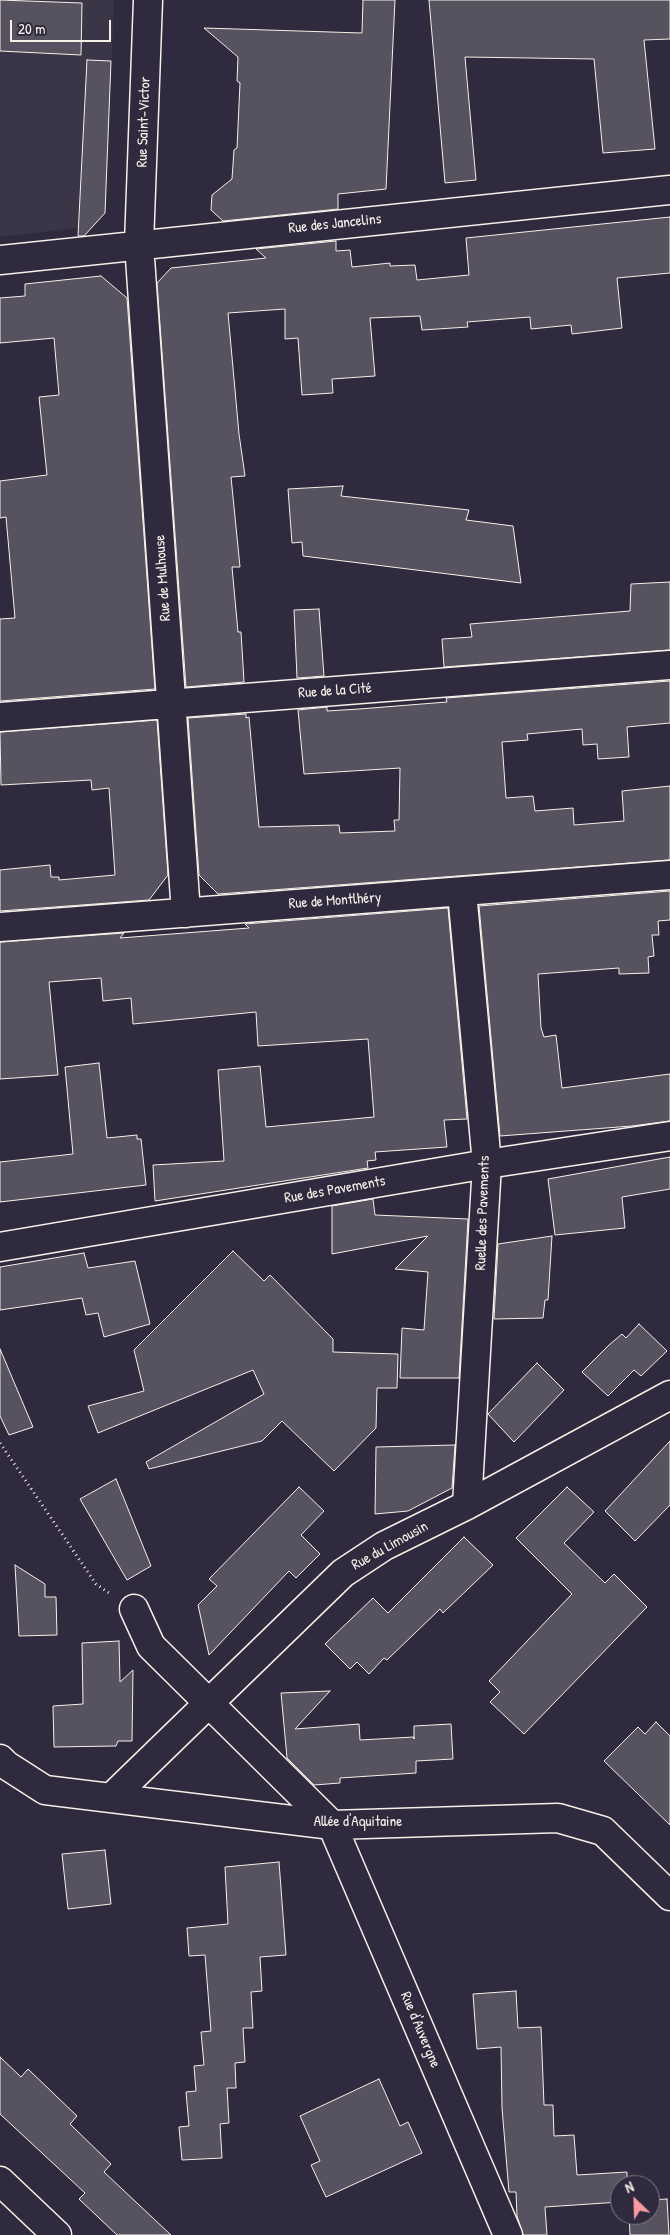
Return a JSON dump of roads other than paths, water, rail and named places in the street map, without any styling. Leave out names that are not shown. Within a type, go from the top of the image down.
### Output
[{"type":"street","name":"Rue Saint-Victor","points":[[139,244],[148,0]]},
{"type":"street","name":"Rue des Jancelins","points":[[0,260],[670,190]]},
{"type":"street","name":"Rue de Mulhouse","points":[[139,244],[186,913]]},
{"type":"street","name":"Rue de la Cité","points":[[0,716],[670,665]]},
{"type":"street","name":"Rue de Montlhéry","points":[[0,927],[670,876]]},
{"type":"street","name":"Ruelle des Pavements","points":[[462,892],[487,1164],[466,1505]]},
{"type":"street","name":"Rue des Pavements","points":[[0,1248],[487,1164],[670,1136]]},
{"type":"street","name":"Rue du Limousin","points":[[111,1798],[343,1573],[384,1546],[466,1505],[670,1395]]},
{"type":"street","points":[[134,1608],[151,1646],[332,1825]]},
{"type":"street","name":"Allée d'Aquitaine","points":[[0,1759],[6,1765],[45,1790],[332,1825],[558,1818],[603,1831],[670,1896]]},
{"type":"street","name":"Rue d'Auvergne","points":[[332,1825],[508,2235]]},
{"type":"street","points":[[0,2181],[57,2235]]}]
